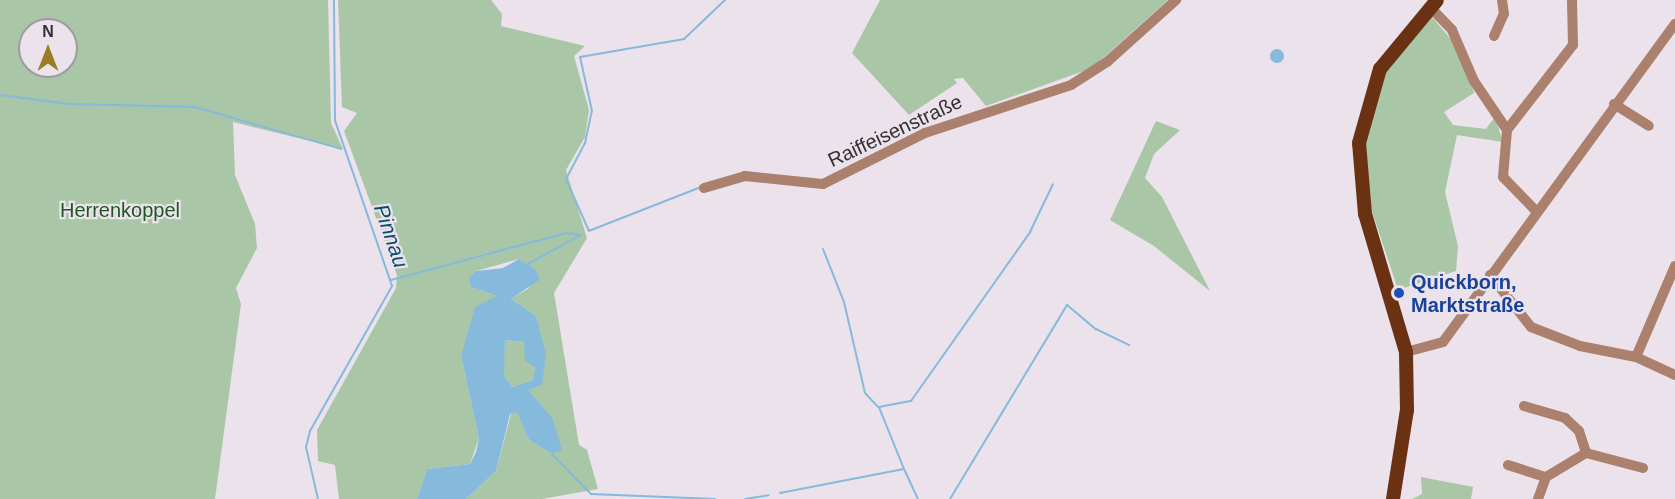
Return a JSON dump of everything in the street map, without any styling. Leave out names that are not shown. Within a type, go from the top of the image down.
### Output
[{"type":"main road","points":[[1393,499],[1407,410],[1406,352],[1365,214],[1359,143],[1380,69],[1433,4]]},
{"type":"street","name":"Raiffeisenstraße","points":[[704,188],[745,176],[823,184],[925,133],[1071,85],[1107,62],[1176,0]]},
{"type":"street","points":[[1494,36],[1504,14],[1502,0]]},
{"type":"street","points":[[1536,211],[1503,177],[1507,130],[1573,45],[1572,0]]},
{"type":"street","points":[[1433,4],[1452,30],[1474,81],[1507,130]]},
{"type":"street","points":[[1406,352],[1443,342],[1614,104],[1675,24]]},
{"type":"street","points":[[1614,104],[1649,126]]},
{"type":"street","points":[[1636,357],[1675,266]]},
{"type":"street","points":[[1490,275],[1531,327],[1580,346],[1636,357],[1675,375]]},
{"type":"street","points":[[1524,406],[1565,418],[1579,431],[1586,453]]},
{"type":"street","points":[[1538,499],[1546,477],[1586,453],[1643,468]]},
{"type":"street","points":[[1508,465],[1546,477]]},
{"type":"green space","name":"Herrenkoppel","points":[[0,0],[328,0],[331,123],[343,149],[233,122],[235,175],[255,224],[257,248],[236,288],[241,304],[215,499],[0,499]]},
{"type":"green space","points":[[338,0],[491,0],[502,14],[501,26],[585,46],[574,56],[589,110],[585,137],[566,170],[587,238],[554,293],[579,445],[587,450],[598,489],[542,499],[466,499],[496,471],[511,414],[517,411],[529,440],[552,454],[552,417],[527,390],[542,385],[536,316],[511,299],[529,288],[519,259],[476,271],[471,287],[497,296],[461,356],[479,438],[470,464],[427,469],[417,499],[339,499],[335,465],[318,461],[317,430],[396,288],[397,275],[344,131],[357,113],[342,107]]},
{"type":"green space","points":[[880,0],[1168,0],[1092,68],[986,106],[963,78],[954,79],[957,83],[909,115],[852,53]]},
{"type":"green space","points":[[1432,17],[1461,51],[1474,93],[1444,112],[1453,125],[1486,129],[1495,117],[1503,142],[1457,135],[1445,192],[1458,246],[1456,271],[1398,290],[1366,193],[1362,159],[1376,94],[1392,60],[1422,21]]},
{"type":"green space","points":[[1156,121],[1180,130],[1154,154],[1145,178],[1162,197],[1210,291],[1154,246],[1110,220]]},
{"type":"green space","points":[[505,340],[524,342],[535,367],[533,380],[512,387],[503,376]]},
{"type":"green space","points":[[1421,477],[1473,487],[1471,499],[1412,499],[1422,494]]},
{"type":"water","points":[[1277,49],[1282,51],[1284,56],[1282,61],[1277,63],[1272,61],[1270,56],[1272,51]]},
{"type":"water","points":[[519,259],[537,271],[539,280],[511,299],[536,316],[546,354],[542,385],[528,390],[552,417],[562,450],[552,454],[529,440],[517,412],[510,414],[496,471],[466,499],[417,499],[427,469],[470,464],[476,452],[479,438],[461,356],[475,307],[497,296],[471,287],[469,278],[476,271],[503,268]],"holes":[[[505,340],[524,342],[525,361],[535,367],[533,380],[512,387],[504,376]]]},
{"type":"waterway","name":"Pinnau","points":[[318,499],[306,447],[310,431],[392,286],[335,120],[334,0]]},
{"type":"waterway","points":[[701,187],[589,231],[566,179],[585,143],[592,111],[580,57],[684,39],[725,0]]},
{"type":"waterway","points":[[0,95],[69,104],[195,107],[341,149]]},
{"type":"waterway","points":[[904,469],[879,407],[911,401],[1030,232],[1053,184]]},
{"type":"waterway","points":[[391,280],[566,233],[581,235]]},
{"type":"waterway","points":[[528,264],[581,235]]},
{"type":"waterway","points":[[823,249],[844,302],[865,393],[878,407]]},
{"type":"waterway","points":[[950,499],[1067,305],[1096,329],[1129,345]]},
{"type":"waterway","points":[[552,454],[591,494],[715,499]]},
{"type":"waterway","points":[[780,493],[904,469],[918,499]]},
{"type":"waterway","points":[[745,499],[769,495]]},
{"type":"place","name":"Quickborn, Marktstraße","points":[[1399,293]]}]
